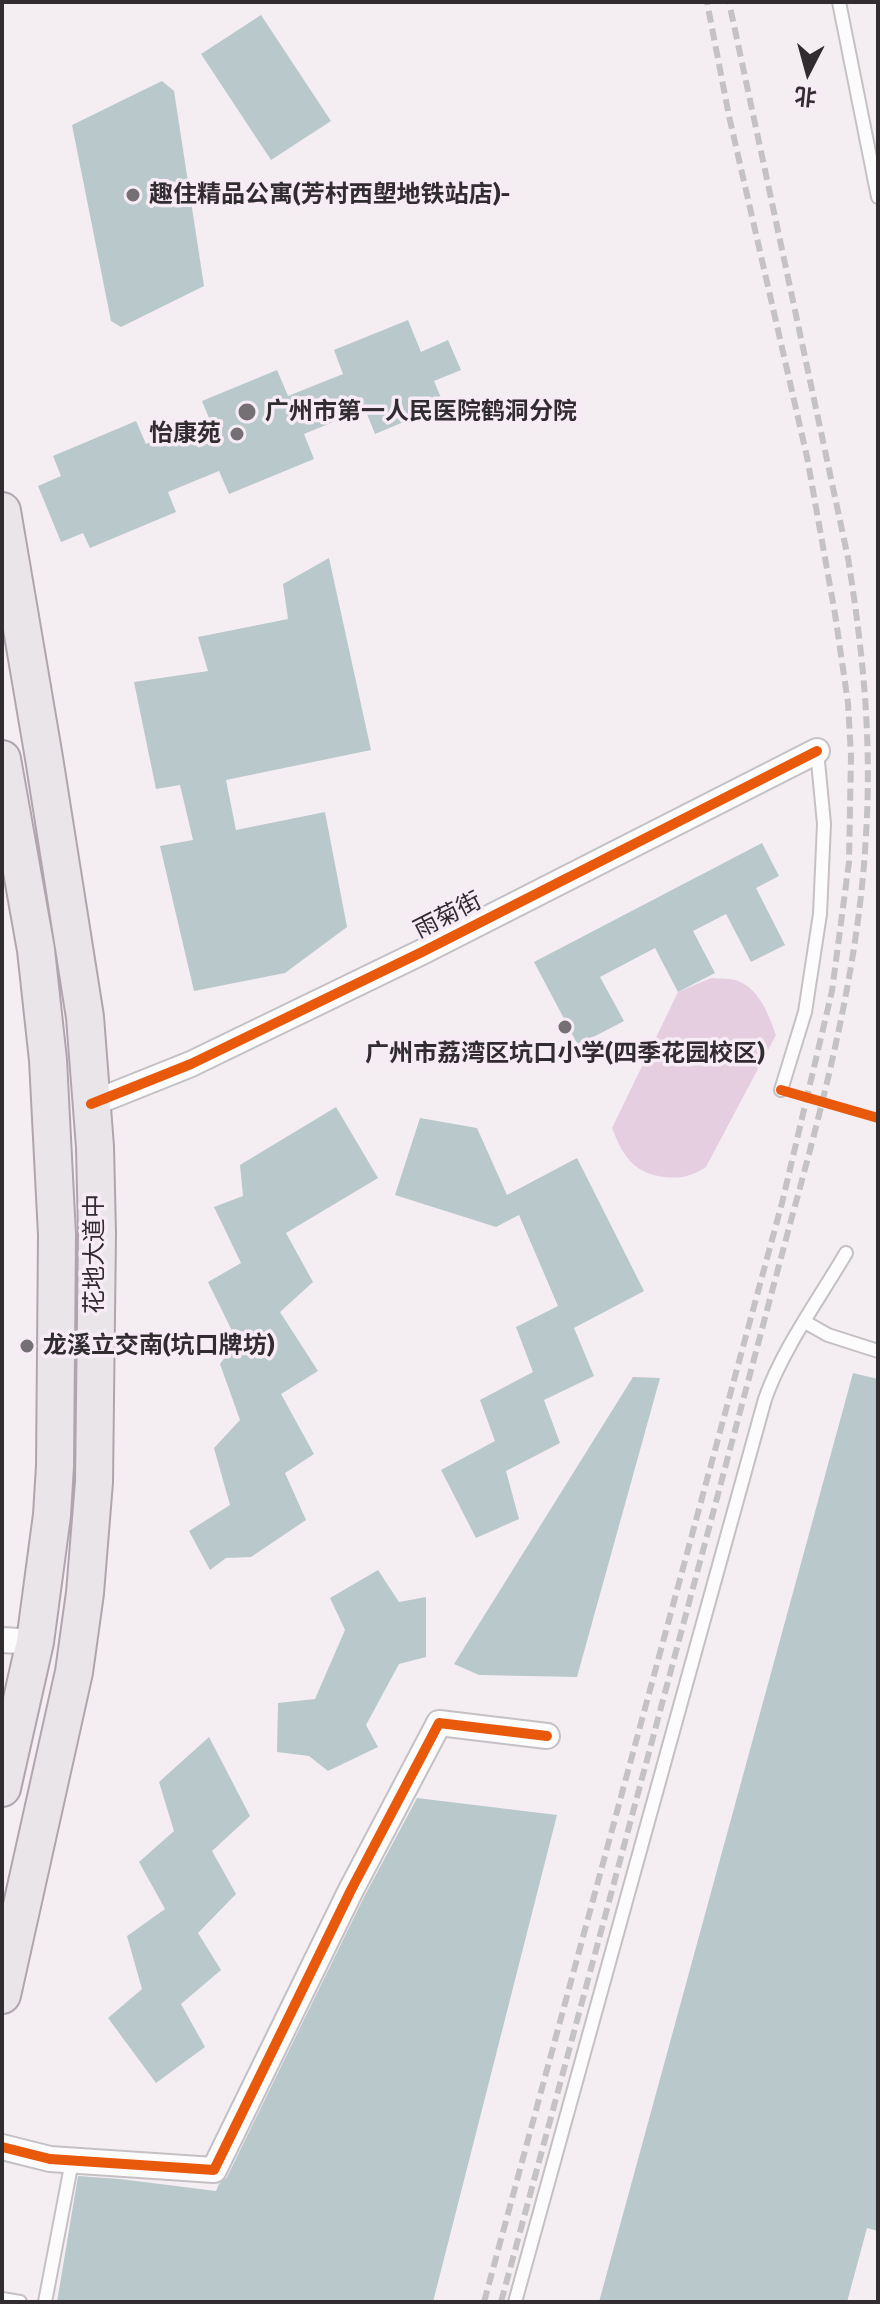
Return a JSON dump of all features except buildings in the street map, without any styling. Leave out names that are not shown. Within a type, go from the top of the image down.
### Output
[{"type":"main road","name":"花地大道中","points":[[2,511],[85,1017],[95,1147],[97,1233],[94,1482],[74,1672],[2,1995]]},
{"type":"main road","name":"花地大道中","points":[[2,759],[36,950],[48,1060],[57,1235],[52,1515],[18,1641],[2,1788]]},
{"type":"street","name":"雨菊街","points":[[91,1104],[232,1045],[817,751]]},
{"type":"street","points":[[2,2147],[50,2159],[214,2170],[351,1890],[439,1723],[547,1736]]},
{"type":"lane","points":[[839,2],[878,197]]},
{"type":"lane","points":[[781,1090],[805,1012],[820,914],[824,824],[817,751]]},
{"type":"lane","points":[[515,2302],[765,1399],[771,1380],[846,1253]]},
{"type":"lane","points":[[805,1322],[828,1335],[878,1351]]},
{"type":"lane","points":[[45,2302],[72,2161]]},
{"type":"lane","points":[[2,2299],[20,2302]]},
{"type":"shaded area","points":[[711,978],[735,980],[752,990],[766,1011],[776,1035],[706,1167],[681,1177],[653,1175],[630,1162],[612,1128],[678,992]]},
{"type":"railway","points":[[484,2302],[782,1203],[832,991],[849,862],[851,756],[848,703],[835,614],[807,457],[729,116],[707,2]]},
{"type":"railway","points":[[501,2302],[816,1128],[848,983],[862,884],[868,799],[867,730],[862,662],[848,558],[729,2]]},
{"type":"cycle path","points":[[91,1104],[191,1064],[422,952],[817,751]]},
{"type":"cycle path","points":[[781,1090],[878,1118]]},
{"type":"cycle path","points":[[2,2147],[50,2159],[214,2170],[351,1890],[439,1723],[547,1736]]},
{"type":"place","name":"趣住精品公寓(芳村西塱地铁站店)-","points":[[133,195]]},
{"type":"place","name":"广州市第一人民医院鹤洞分院","points":[[247,412]]},
{"type":"place","name":"怡康苑","points":[[237,434]]},
{"type":"place","name":"广州市荔湾区坑口小学(四季花园校区)","points":[[565,1027]]},
{"type":"place","name":"龙溪立交南(坑口牌坊)","points":[[27,1346]]}]
